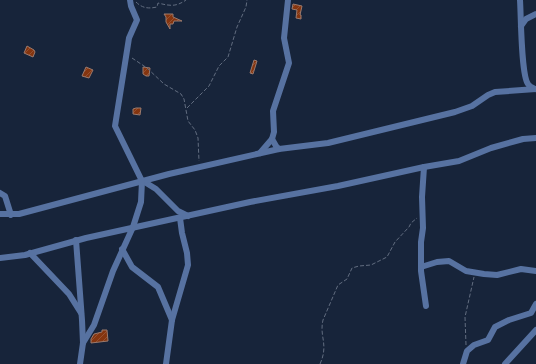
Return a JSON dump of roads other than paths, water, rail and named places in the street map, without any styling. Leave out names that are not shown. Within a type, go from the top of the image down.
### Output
[{"type":"street","points":[[83,343],[94,325],[112,271],[133,227],[141,202],[142,181],[115,126],[129,38],[137,20],[130,0]]},
{"type":"street","points":[[260,153],[272,139],[274,132],[273,111],[289,63],[284,38],[288,0]]},
{"type":"street","points":[[520,0],[526,80],[528,84],[536,89]]},
{"type":"street","points":[[521,26],[526,19],[536,14]]},
{"type":"street","points":[[0,214],[19,214],[199,167],[279,149],[328,143],[455,112],[472,106],[495,92],[536,89]]},
{"type":"street","points":[[0,258],[30,254],[76,240],[250,202],[338,186],[424,166],[459,161],[491,148],[523,139],[536,138]]},
{"type":"street","points":[[272,139],[279,149]]},
{"type":"street","points":[[424,166],[422,197],[423,228],[421,242],[426,306]]},
{"type":"street","points":[[142,181],[156,189],[182,214],[190,216]]},
{"type":"street","points":[[0,193],[5,196],[11,215]]},
{"type":"street","points":[[166,364],[172,320],[188,261],[180,218]]},
{"type":"street","points":[[76,240],[80,273],[83,343],[80,364]]},
{"type":"street","points":[[122,249],[132,267],[158,287],[172,320]]},
{"type":"street","points":[[30,254],[69,294],[82,315]]},
{"type":"street","points":[[422,267],[437,262],[449,261],[466,271],[476,273],[497,275],[521,269],[536,271]]},
{"type":"street","points":[[463,364],[466,353],[474,345],[488,340],[497,326],[509,320],[531,313],[536,304]]},
{"type":"street","points":[[506,364],[536,330]]}]
